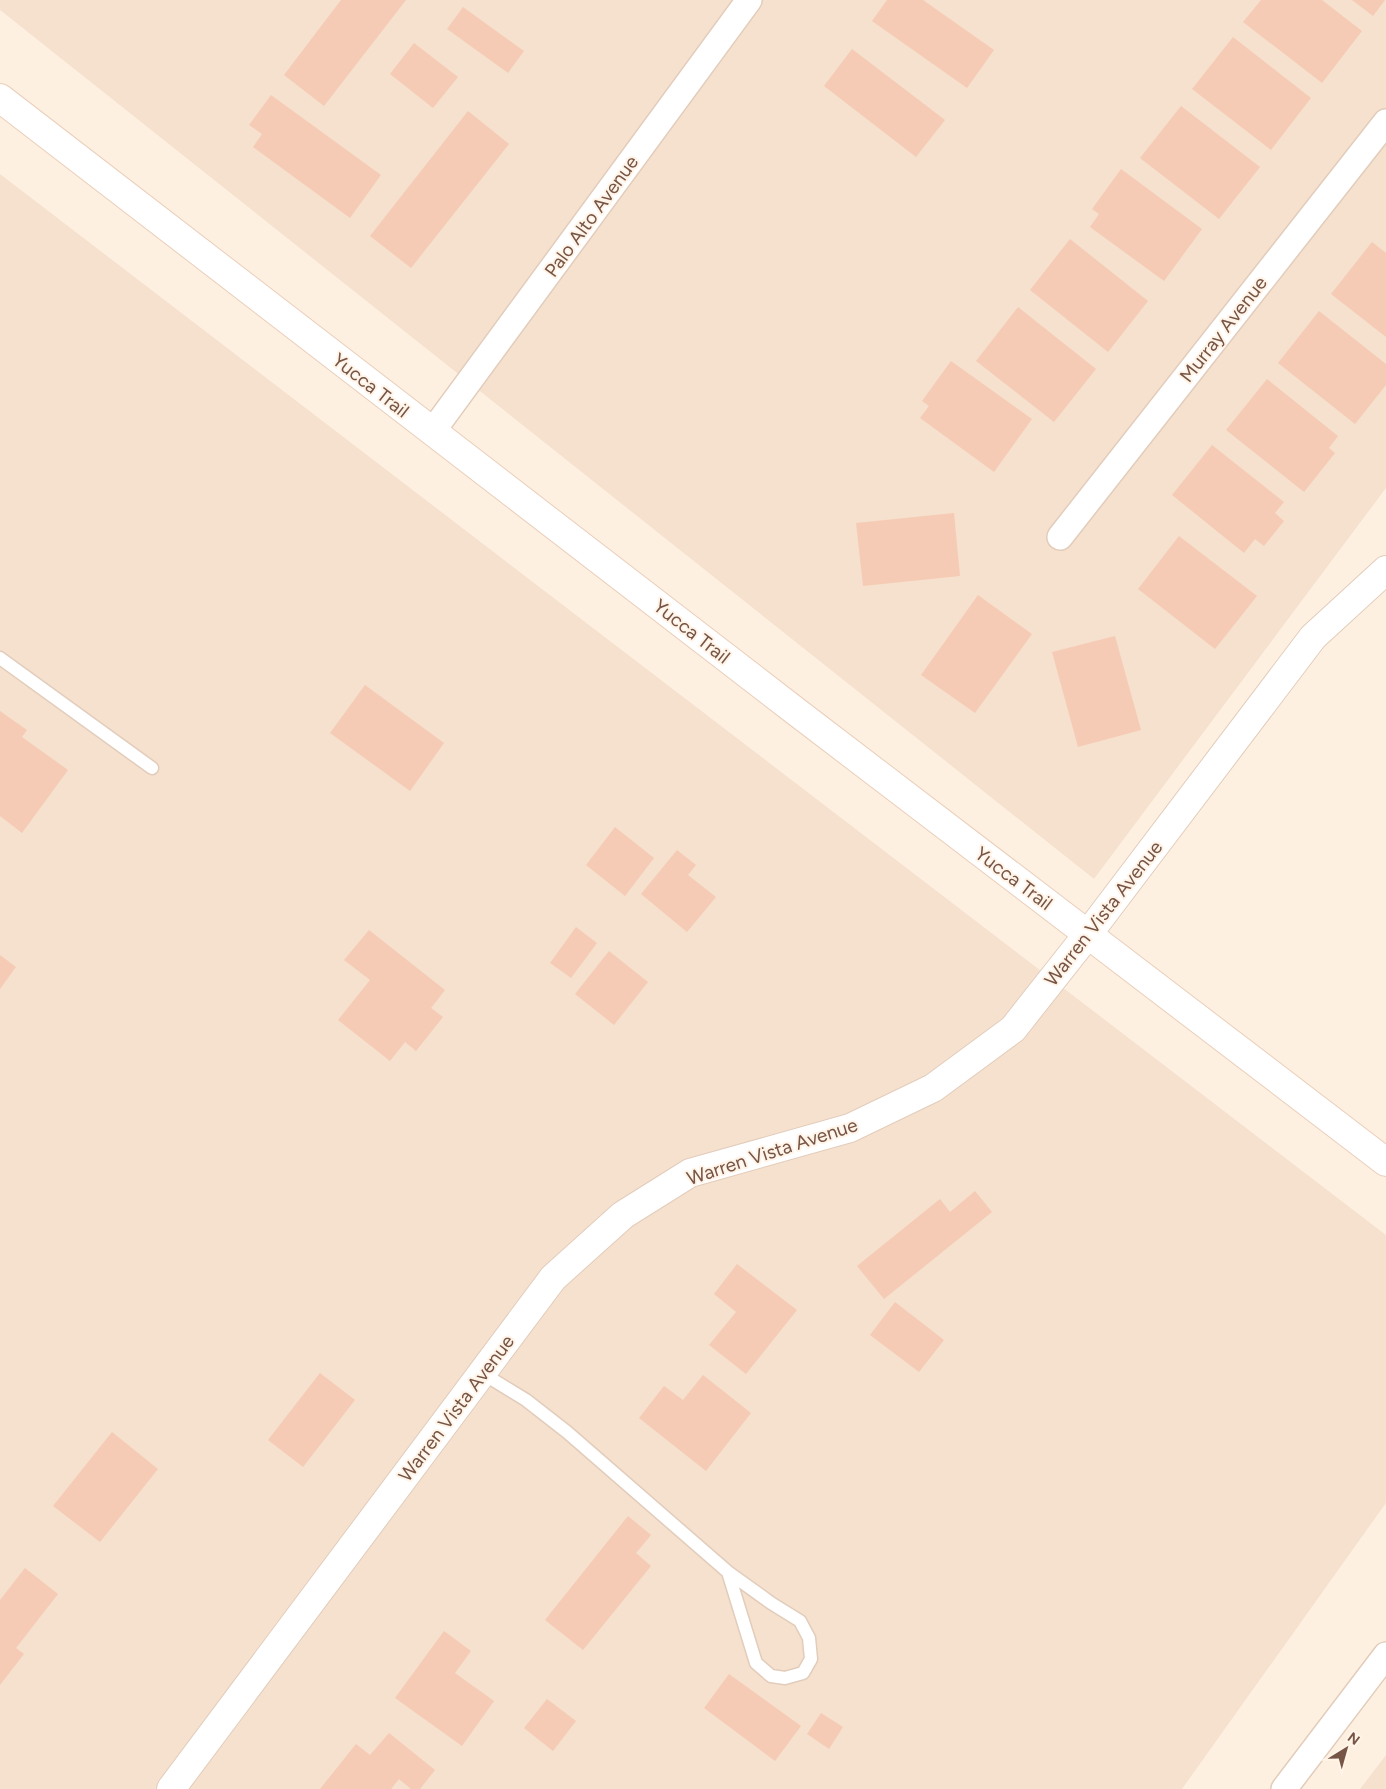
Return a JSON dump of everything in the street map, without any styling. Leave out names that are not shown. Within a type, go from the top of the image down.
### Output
[{"type":"street","name":"Palo Alto Avenue","points":[[432,432],[749,0]]},
{"type":"street","name":"Yucca Trail","points":[[0,98],[432,432],[1386,1162]]},
{"type":"street","name":"Murray Avenue","points":[[1060,537],[1386,122]]},
{"type":"street","name":"Warren Vista Avenue","points":[[171,1789],[553,1278],[623,1215],[690,1174],[850,1128],[933,1088],[1013,1028],[1088,934],[1313,637],[1386,570]]},
{"type":"street","points":[[1284,1789],[1386,1655]]},
{"type":"lane","points":[[0,658],[152,768]]},
{"type":"lane","points":[[482,1373],[526,1400],[567,1432],[728,1572],[770,1603],[800,1620],[809,1638],[811,1659],[803,1673],[785,1678],[771,1676],[756,1663],[728,1572]]},
{"type":"shaded area","points":[[0,0],[1386,0],[1386,488],[1094,879],[0,10]]},
{"type":"shaded area","points":[[0,174],[1386,1235],[1386,1503],[1182,1789],[0,1789]]},
{"type":"shaded area","points":[[1386,1755],[1386,1789],[1360,1789]]},
{"type":"building","points":[[341,0],[406,0],[324,106],[284,75]]},
{"type":"building","points":[[887,0],[923,0],[994,50],[967,88],[872,21]]},
{"type":"building","points":[[1261,0],[1322,0],[1362,31],[1322,83],[1243,22]]},
{"type":"building","points":[[1352,0],[1385,0],[1373,16]]},
{"type":"building","points":[[463,7],[524,51],[508,73],[447,29]]},
{"type":"building","points":[[1233,37],[1311,98],[1271,150],[1192,89]]},
{"type":"building","points":[[414,43],[458,77],[433,108],[390,74]]},
{"type":"building","points":[[852,49],[945,120],[916,157],[824,86]]},
{"type":"building","points":[[271,95],[381,175],[350,218],[253,147],[262,134],[249,125]]},
{"type":"building","points":[[1181,106],[1260,167],[1219,219],[1140,158]]},
{"type":"building","points":[[468,111],[509,144],[411,268],[370,236]]},
{"type":"building","points":[[1121,169],[1202,229],[1164,281],[1090,227],[1099,214],[1092,209]]},
{"type":"building","points":[[1070,239],[1148,301],[1108,352],[1030,290]]},
{"type":"building","points":[[1372,242],[1386,253],[1386,337],[1331,294]]},
{"type":"building","points":[[1018,307],[1096,369],[1054,422],[976,361]]},
{"type":"building","points":[[1319,311],[1386,364],[1386,385],[1355,424],[1278,363]]},
{"type":"building","points":[[951,361],[1032,419],[994,472],[920,418],[929,406],[922,401]]},
{"type":"building","points":[[1267,379],[1338,436],[1329,448],[1335,453],[1304,492],[1226,430]]},
{"type":"building","points":[[1212,445],[1284,502],[1275,513],[1284,521],[1264,546],[1255,539],[1244,553],[1172,495]]},
{"type":"building","points":[[954,513],[960,576],[863,586],[856,523]]},
{"type":"building","points":[[1179,536],[1257,596],[1215,649],[1138,589]]},
{"type":"building","points":[[978,595],[1032,634],[975,713],[921,675]]},
{"type":"building","points":[[1115,636],[1141,730],[1078,747],[1052,652]]},
{"type":"building","points":[[365,685],[444,743],[410,791],[330,733]]},
{"type":"building","points":[[0,711],[27,730],[22,737],[68,770],[22,833],[0,816]]},
{"type":"building","points":[[615,827],[654,858],[625,896],[586,865]]},
{"type":"building","points":[[677,850],[696,865],[688,875],[716,897],[687,932],[641,894]]},
{"type":"building","points":[[576,927],[597,943],[571,978],[550,963]]},
{"type":"building","points":[[369,930],[445,990],[431,1008],[443,1017],[416,1051],[405,1042],[390,1061],[338,1020],[370,980],[344,960]]},
{"type":"building","points":[[609,951],[648,982],[614,1025],[575,994]]},
{"type":"building","points":[[0,955],[16,967],[0,989]]},
{"type":"building","points":[[975,1191],[992,1212],[884,1299],[857,1266],[940,1199],[950,1212]]},
{"type":"building","points":[[737,1264],[797,1310],[746,1374],[709,1345],[736,1312],[714,1294]]},
{"type":"building","points":[[895,1302],[944,1340],[919,1372],[870,1335]]},
{"type":"building","points":[[320,1373],[355,1400],[303,1467],[268,1440]]},
{"type":"building","points":[[703,1375],[751,1413],[706,1471],[639,1418],[664,1386],[683,1400]]},
{"type":"building","points":[[112,1432],[158,1469],[100,1542],[53,1506]]},
{"type":"building","points":[[628,1516],[651,1535],[636,1553],[651,1566],[583,1650],[545,1620]]},
{"type":"building","points":[[25,1568],[58,1594],[16,1648],[24,1654],[0,1685],[0,1600]]},
{"type":"building","points":[[444,1631],[471,1651],[455,1673],[494,1701],[462,1746],[395,1698]]},
{"type":"building","points":[[729,1674],[801,1726],[775,1761],[704,1708]]},
{"type":"building","points":[[547,1699],[576,1721],[553,1751],[524,1728]]},
{"type":"building","points":[[821,1713],[843,1727],[829,1749],[807,1734]]},
{"type":"building","points":[[389,1733],[435,1770],[420,1789],[411,1789],[399,1779],[391,1789],[320,1789],[356,1744],[370,1755]]}]
